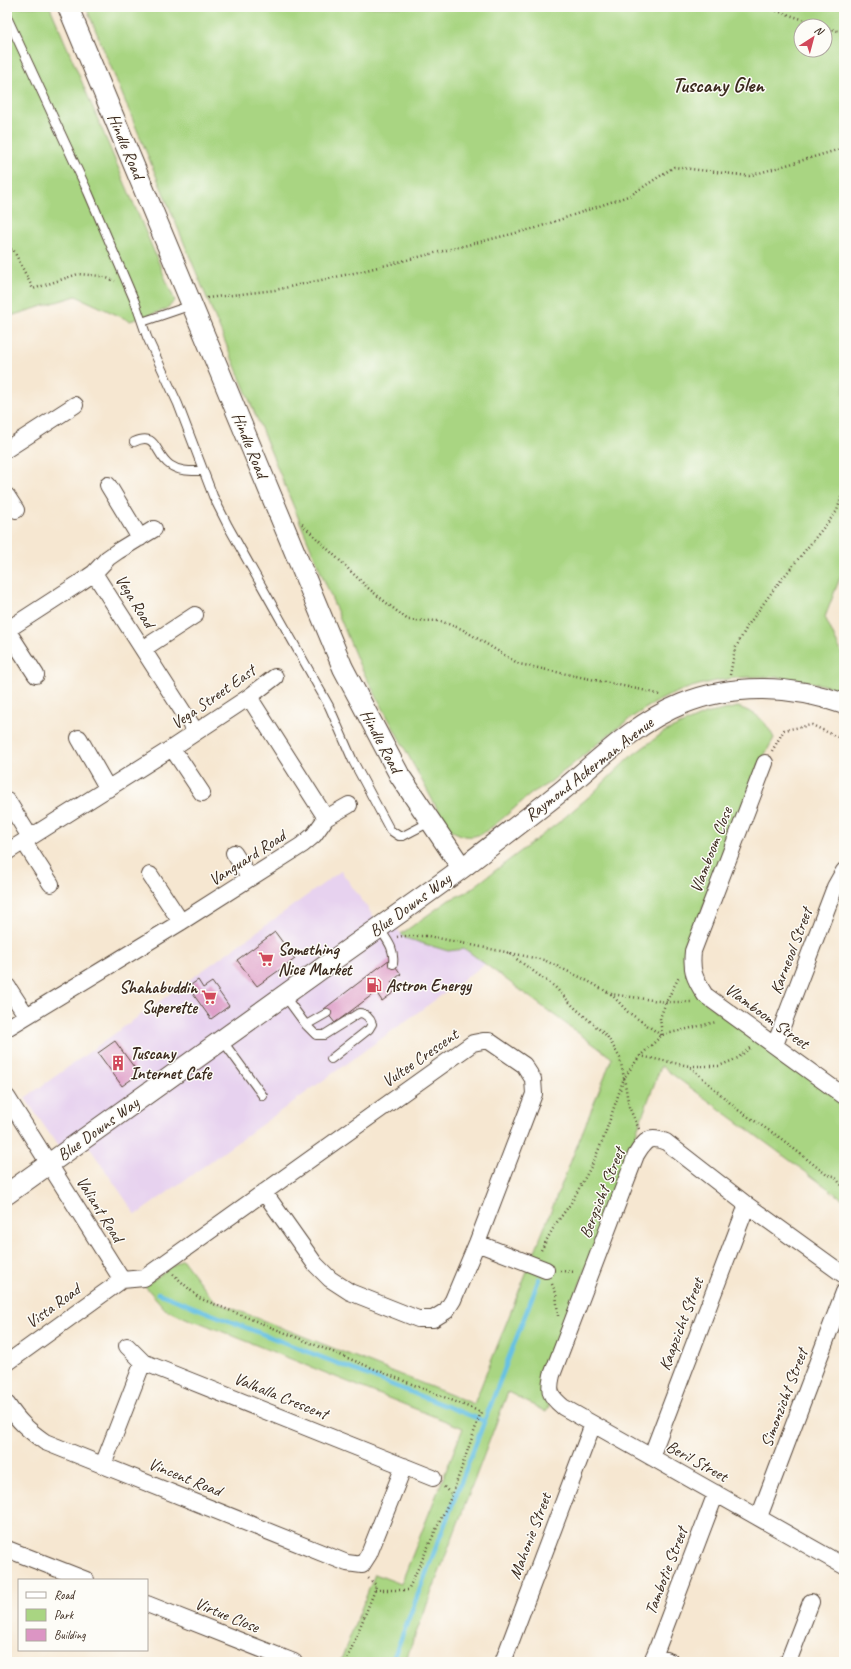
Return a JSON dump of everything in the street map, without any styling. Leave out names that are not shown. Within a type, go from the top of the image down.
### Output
[{"type":"street","name":"Hindle Road","points":[[68,7],[198,302],[343,668],[400,776],[462,868]]},
{"type":"street","points":[[7,449],[75,405]]},
{"type":"street","points":[[108,485],[140,538]]},
{"type":"street","points":[[7,496],[16,510]]},
{"type":"street","name":"Vega Road","points":[[36,675],[7,630],[94,573],[108,558],[154,529]]},
{"type":"street","name":"Vega Road","points":[[94,573],[196,732]]},
{"type":"street","name":"Vega Road","points":[[142,649],[195,615]]},
{"type":"street","name":"Vega Street East","points":[[7,852],[172,748],[249,697],[275,676]]},
{"type":"street","name":"Raymond Ackerman Avenue","points":[[462,868],[552,799],[637,728],[659,714],[683,703],[728,691],[760,689],[789,690],[823,697],[844,704]]},
{"type":"street","points":[[249,697],[326,818]]},
{"type":"street","points":[[79,738],[108,789]]},
{"type":"street","name":"Vega Street East","points":[[172,748],[202,793]]},
{"type":"street","name":"Vlamboom Close","points":[[693,951],[765,763]]},
{"type":"street","points":[[7,800],[51,884]]},
{"type":"street","name":"Vanguard Road","points":[[7,1028],[26,1015],[80,984],[181,922],[307,842],[321,827],[326,818],[348,805]]},
{"type":"street","points":[[234,853],[250,878]]},
{"type":"street","name":"Blue Downs Way","points":[[7,1194],[284,995],[386,932],[462,868]]},
{"type":"street","name":"Karneool Street","points":[[769,1041],[835,887],[844,871]]},
{"type":"street","points":[[150,875],[181,922]]},
{"type":"street","name":"Vlamboom Street","points":[[693,951],[692,968],[695,980],[705,995],[844,1096]]},
{"type":"street","points":[[7,986],[26,1015]]},
{"type":"street","name":"Vultee Crescent","points":[[122,1280],[144,1278],[163,1264],[264,1192],[469,1046],[478,1041],[489,1042],[524,1065],[533,1079],[534,1094],[477,1243],[453,1300],[446,1312],[433,1319],[418,1318],[350,1292],[330,1279],[315,1264],[264,1192]]},
{"type":"street","name":"Valiant Road","points":[[7,1097],[122,1280]]},
{"type":"street","name":"Bergzicht Street","points":[[552,1375],[636,1155],[641,1146],[650,1139],[657,1138],[666,1142],[747,1205],[844,1275]]},
{"type":"street","name":"Kaapzicht Street","points":[[651,1457],[747,1205]]},
{"type":"street","points":[[477,1243],[540,1267]]},
{"type":"street","name":"Vista Road","points":[[7,1363],[122,1280]]},
{"type":"street","name":"Simonzicht Street","points":[[759,1518],[844,1292]]},
{"type":"street","name":"Valhalla Crescent","points":[[127,1346],[143,1362],[433,1478]]},
{"type":"street","points":[[103,1465],[143,1362]]},
{"type":"street","name":"Beril Street","points":[[552,1375],[549,1388],[553,1398],[563,1407],[844,1566]]},
{"type":"street","name":"Vincent Road","points":[[7,1404],[26,1429],[45,1442],[347,1563],[362,1565]]},
{"type":"street","name":"Mahonie Street","points":[[502,1662],[593,1424]]},
{"type":"street","points":[[362,1565],[369,1554],[404,1466]]},
{"type":"street","name":"Tambotie Street","points":[[653,1659],[716,1493]]},
{"type":"street","points":[[7,1549],[83,1579]]},
{"type":"street","points":[[788,1662],[811,1602]]},
{"type":"street","name":"Virtue Close","points":[[148,1604],[294,1662]]},
{"type":"street","points":[[653,1659],[671,1662]]},
{"type":"lane","points":[[7,17],[88,192],[128,286],[147,337],[178,404],[203,471],[228,526],[329,706],[353,761],[390,830],[399,836],[403,836],[430,822]]},
{"type":"lane","points":[[142,322],[198,302]]},
{"type":"lane","points":[[134,442],[146,438],[151,440],[164,460],[169,464],[183,471],[203,471]]},
{"type":"lane","points":[[386,932],[393,948],[394,964]]},
{"type":"lane","points":[[284,995],[312,1033],[320,1036],[359,1013],[363,1013],[369,1019],[372,1024],[369,1030],[331,1059]]},
{"type":"lane","points":[[306,1024],[327,1013]]},
{"type":"lane","points":[[222,1040],[264,1096]]},
{"type":"path","points":[[765,7],[799,18]]},
{"type":"path","points":[[833,29],[844,33]]},
{"type":"path","points":[[198,302],[275,290],[354,273],[536,228],[631,196],[674,166],[749,176],[844,148]]},
{"type":"path","points":[[7,250],[13,249],[33,289],[78,274],[101,276],[128,286]]},
{"type":"path","points":[[728,691],[734,649],[748,625],[774,589],[837,511],[844,488]]},
{"type":"path","points":[[301,523],[368,588],[408,620],[440,621],[462,629],[519,664],[647,691],[683,703]]},
{"type":"path","points":[[765,763],[784,730],[812,725],[844,740]]},
{"type":"path","points":[[386,932],[428,936],[544,960],[611,994],[628,1012],[662,1035]]},
{"type":"path","points":[[662,1035],[660,1018],[666,1002],[693,951]]},
{"type":"path","points":[[507,952],[555,987],[574,1007],[607,1036],[620,1058],[629,1107],[640,1132],[650,1139]]},
{"type":"path","points":[[611,994],[666,1002],[693,1002],[705,995]]},
{"type":"path","points":[[540,1267],[555,1225],[572,1203],[592,1165],[604,1137],[624,1078],[640,1056],[662,1035],[735,1017]]},
{"type":"path","points":[[640,1056],[689,1066],[719,1066],[738,1058],[769,1041]]},
{"type":"path","points":[[689,1066],[738,1110],[779,1137],[827,1175],[834,1176],[844,1188]]},
{"type":"path","points":[[163,1264],[199,1298],[481,1412],[452,1495],[408,1590],[375,1590]]},
{"type":"path","points":[[540,1267],[590,1274]]},
{"type":"path","points":[[540,1267],[556,1294],[559,1330],[564,1343]]},
{"type":"path","points":[[433,1478],[452,1495]]},
{"type":"path","points":[[346,1662],[376,1585],[366,1574],[362,1565]]},
{"type":"shaded area","points":[[341,871],[381,927],[390,921],[405,938],[450,950],[465,949],[485,964],[136,1215],[85,1141],[64,1155],[25,1098]]},
{"type":"green space","points":[[7,7],[50,7],[175,301],[165,310],[130,321],[76,296],[7,317]]},
{"type":"green space","points":[[86,7],[844,7],[844,567],[825,617],[844,658],[844,676],[837,689],[799,680],[760,677],[721,680],[683,690],[652,705],[622,724],[549,783],[531,794],[490,828],[478,835],[466,836],[458,834],[447,827],[359,664]]},
{"type":"green space","points":[[738,707],[751,712],[760,718],[774,738],[760,763],[687,949],[707,1004],[844,1104],[844,1200],[661,1066],[543,1383],[543,1395],[549,1406],[546,1412],[508,1392],[405,1662],[340,1662],[375,1574],[401,1584],[463,1428],[165,1309],[145,1286],[182,1259],[214,1301],[474,1404],[612,1058],[465,949],[448,951],[405,938],[401,934],[449,900],[467,892],[558,823],[591,795],[629,758],[664,732],[705,714]]},
{"type":"building","name":"Something Nice Market","points":[[275,932],[295,959],[257,986],[237,960]]},
{"type":"building","points":[[390,959],[401,974],[391,982],[397,990],[382,1001],[376,992],[335,1023],[324,1009]]},
{"type":"building","name":"Shahabuddin Superette","points":[[198,980],[203,988],[212,982],[229,1006],[211,1019],[188,987]]},
{"type":"building","name":"Tuscany Internet Cafe","points":[[115,1041],[139,1074],[122,1086],[98,1053]]},
{"type":"waterway","points":[[392,1662],[539,1279]]},
{"type":"waterway","points":[[158,1293],[484,1421]]},
{"type":"place","name":"Something Nice Market","points":[[266,959]]},
{"type":"place","name":"Astron Energy","points":[[374,985]]},
{"type":"place","name":"Shahabuddin Superette","points":[[209,997]]},
{"type":"place","name":"Tuscany Internet Cafe","points":[[118,1063]]},
{"type":"district","name":"Tuscany Glen","points":[[718,85]]}]
